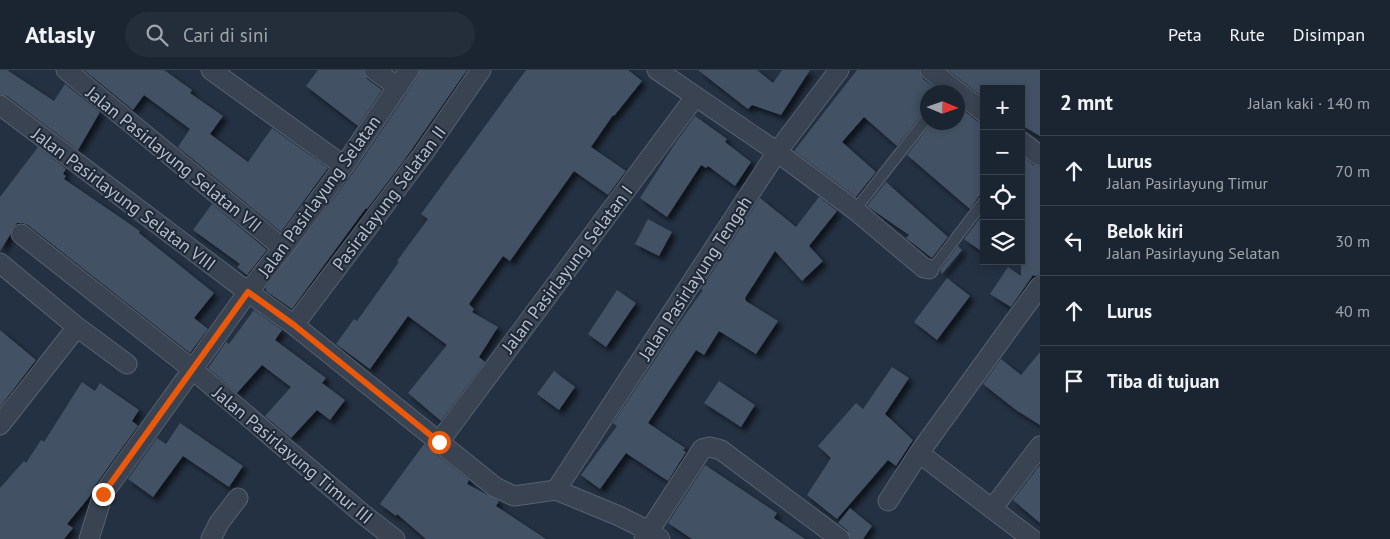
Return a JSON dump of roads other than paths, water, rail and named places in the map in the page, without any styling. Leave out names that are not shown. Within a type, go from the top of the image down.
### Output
[{"type":"street","name":"Jalan Pasirlayung Selatan VII","points":[[66,70],[283,248]]},
{"type":"street","points":[[211,70],[344,166]]},
{"type":"street","points":[[374,70],[398,87]]},
{"type":"street","name":"Jalan Pasirlayung Selatan","points":[[89,539],[103,494],[248,292],[344,166],[409,70]]},
{"type":"street","name":"Pasiralayung Selatan II","points":[[294,325],[423,154],[481,70]]},
{"type":"street","points":[[657,70],[777,152],[855,210],[924,268],[929,269]]},
{"type":"street","name":"Jalan Pasirlayung Tengah","points":[[556,490],[777,152],[839,70]]},
{"type":"street","points":[[930,70],[944,85]]},
{"type":"street","name":"Jalan Pasirlayung Selatan I","points":[[439,442],[695,97]]},
{"type":"street","points":[[965,100],[980,109]]},
{"type":"street","name":"Jalan Pasirlayung Selatan VIII","points":[[0,105],[294,325],[496,487],[514,496],[556,490]]},
{"type":"street","name":"Jalan Pasirlayung Timur III","points":[[21,234],[192,369],[364,515],[395,539]]},
{"type":"street","points":[[0,262],[78,327],[127,364]]},
{"type":"street","points":[[888,501],[919,453],[1040,286]]},
{"type":"street","points":[[0,425],[78,327]]},
{"type":"street","points":[[992,510],[1040,446]]},
{"type":"street","points":[[556,490],[619,516],[651,536],[702,449],[710,447],[721,450],[840,539]]},
{"type":"street","points":[[919,453],[1032,539]]},
{"type":"street","points":[[211,539],[219,523],[238,498]]},
{"type":"lane","points":[[855,210],[920,127]]},
{"type":"lane","points":[[929,269],[934,267],[980,206]]}]
